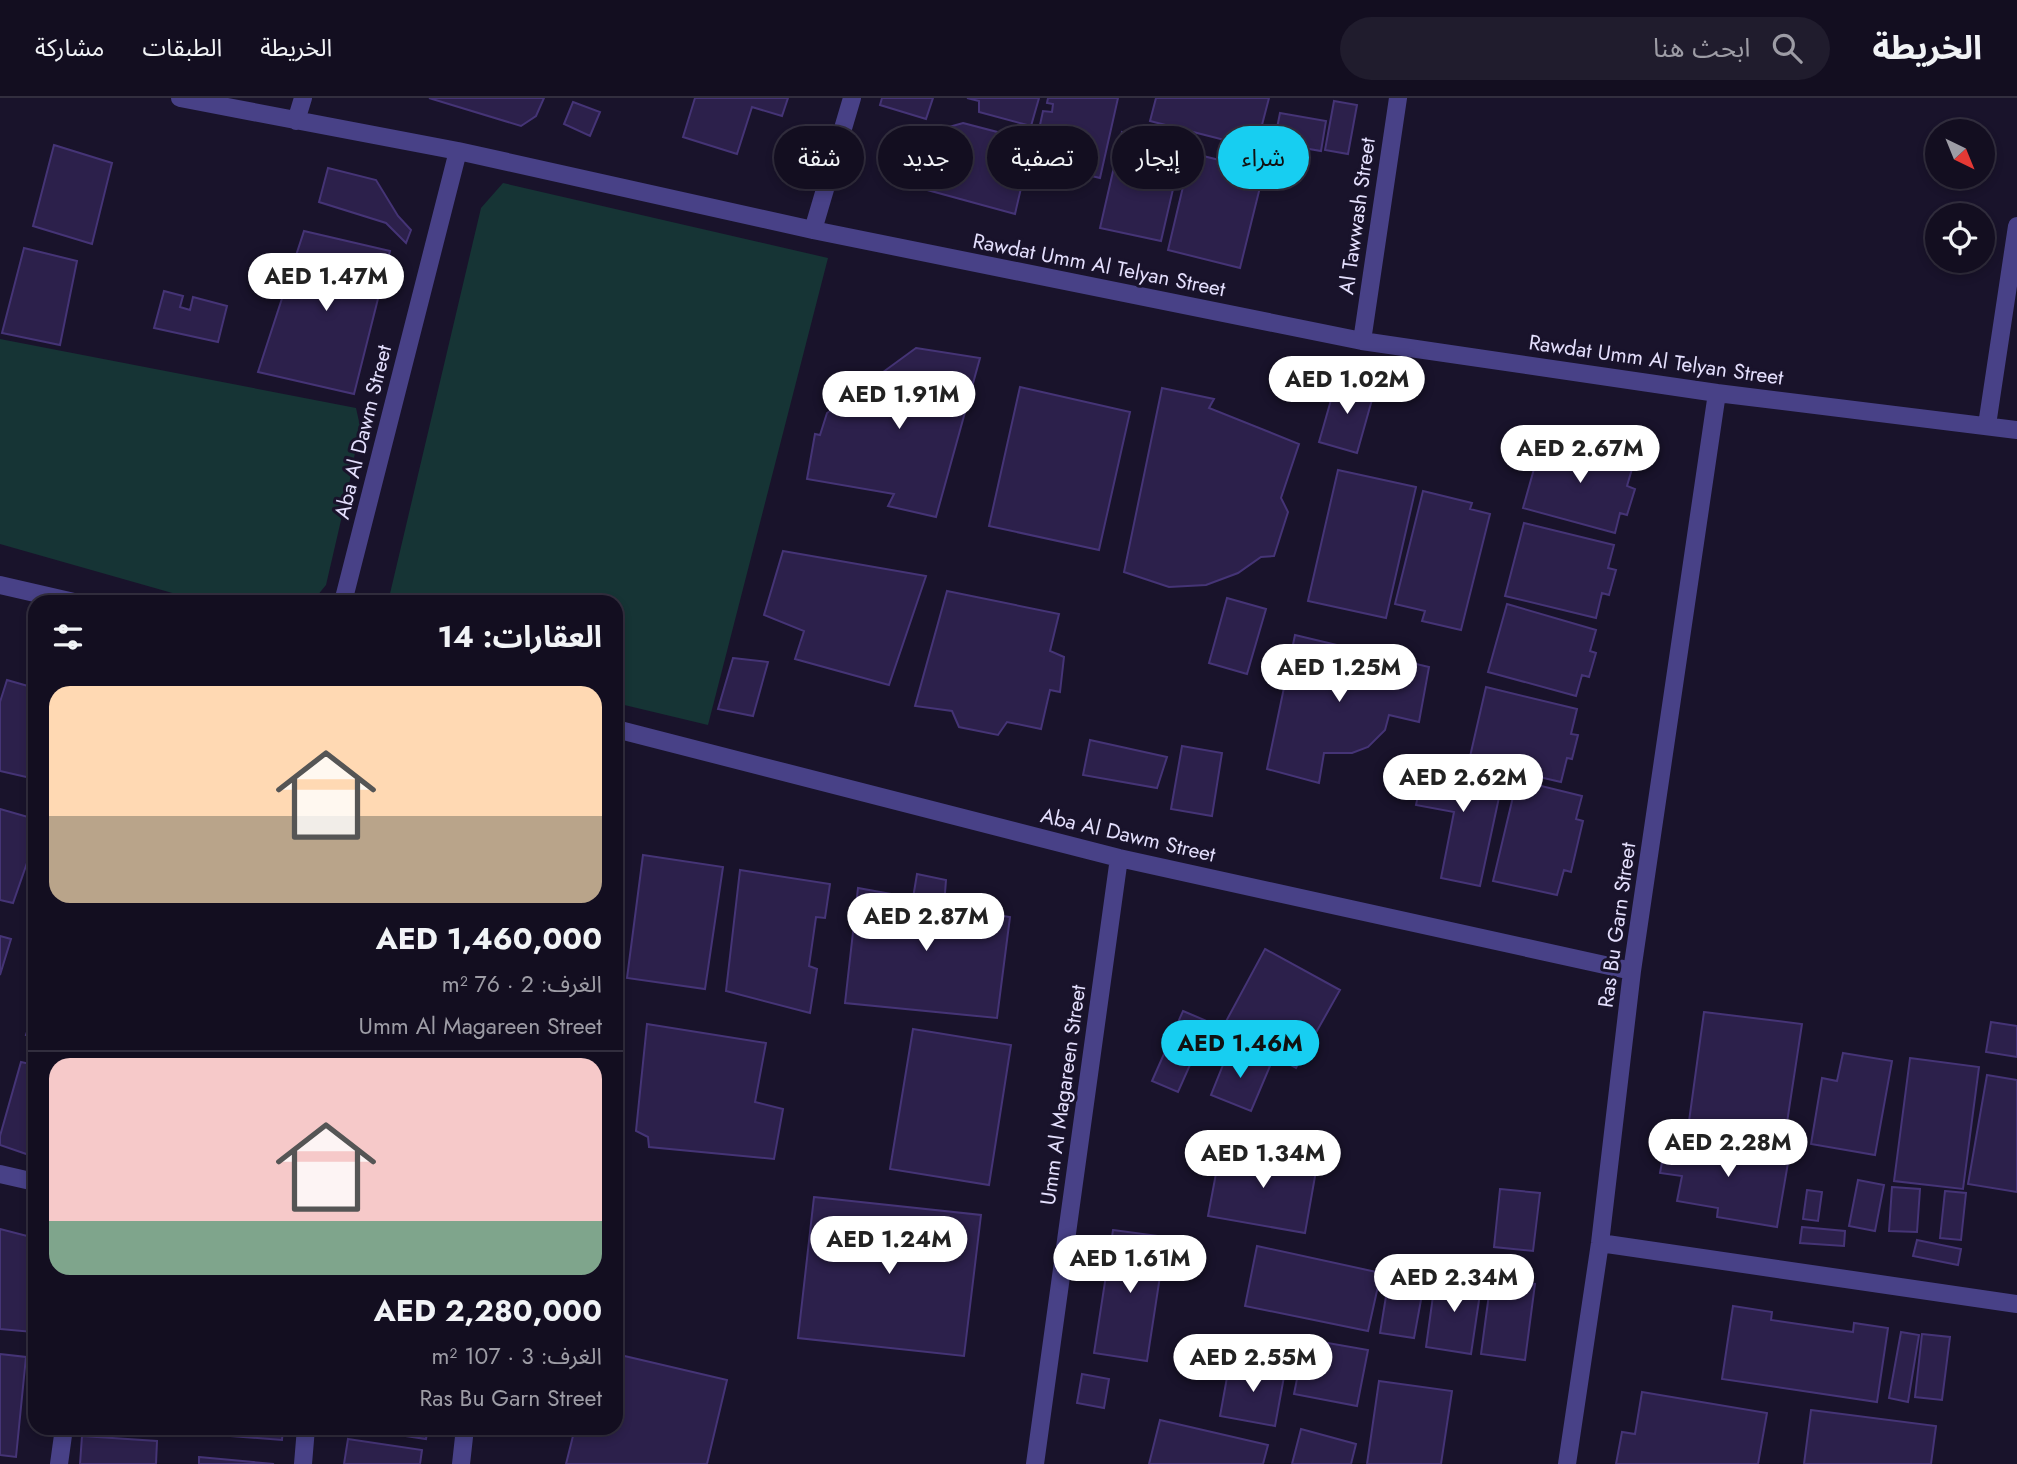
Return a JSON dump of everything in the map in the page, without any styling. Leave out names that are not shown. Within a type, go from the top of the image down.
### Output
[{"type":"street","name":"Rawdat Umm Al Telyan Street","points":[[180,98],[458,151],[813,230],[1362,341],[1717,393],[2017,430]]},
{"type":"street","points":[[296,121],[303,98]]},
{"type":"street","points":[[813,230],[852,98]]},
{"type":"street","name":"Al Tawwash Street","points":[[1362,341],[1398,98]]},
{"type":"street","name":"Aba Al Dawm Street","points":[[345,595],[458,151]]},
{"type":"street","points":[[1987,425],[2017,226]]},
{"type":"street","name":"Ras Bu Garn Street","points":[[1567,1464],[1600,1243],[1632,971],[1717,393]]},
{"type":"street","points":[[0,585],[44,595]]},
{"type":"street","name":"Aba Al Dawm Street","points":[[623,731],[1119,858],[1632,971]]},
{"type":"street","name":"Umm Al Magareen Street","points":[[1035,1464],[1119,858]]},
{"type":"street","points":[[0,1174],[28,1180]]},
{"type":"street","points":[[1600,1243],[2017,1304]]},
{"type":"street","points":[[59,1464],[63,1435]]},
{"type":"street","points":[[303,1464],[305,1435]]},
{"type":"street","points":[[461,1464],[464,1435]]},
{"type":"green space","points":[[503,183],[828,258],[708,725],[623,705],[623,595],[390,595],[481,208]]},
{"type":"green space","points":[[0,339],[356,408],[360,426],[348,490],[326,585],[318,595],[179,595],[0,544]]},
{"type":"building","points":[[429,98],[544,98],[536,116],[521,126]]},
{"type":"building","points":[[695,98],[788,98],[782,116],[752,107],[737,154],[683,137]]},
{"type":"building","points":[[882,98],[933,98],[926,119],[880,105]]},
{"type":"building","points":[[967,98],[1039,98],[1031,126],[979,112],[979,101]]},
{"type":"building","points":[[1048,98],[1118,98],[1100,178],[1098,126],[1040,126],[1043,111],[1052,112],[1053,104],[1047,103]]},
{"type":"building","points":[[1156,98],[1269,98],[1262,126],[1218,126],[1218,138],[1204,135],[1204,126],[1170,126],[1150,121]]},
{"type":"building","points":[[1334,101],[1357,105],[1348,154],[1325,150]]},
{"type":"building","points":[[573,102],[600,112],[590,136],[564,124]]},
{"type":"building","points":[[1280,113],[1326,121],[1321,151],[1309,149],[1309,126],[1277,126]]},
{"type":"building","points":[[963,123],[987,129],[987,189],[1021,189],[1015,214],[924,189],[973,189],[973,126],[952,126]]},
{"type":"building","points":[[54,145],[112,163],[92,244],[33,226]]},
{"type":"building","points":[[1204,156],[1218,160],[1218,189],[1260,189],[1240,268],[1168,250],[1182,189],[1204,189]]},
{"type":"building","points":[[328,168],[376,180],[398,216],[411,230],[406,243],[386,223],[319,202]]},
{"type":"building","points":[[1112,176],[1112,189],[1173,189],[1161,241],[1100,228]]},
{"type":"building","points":[[304,231],[390,251],[354,394],[258,372]]},
{"type":"building","points":[[24,248],[77,261],[60,345],[2,333]]},
{"type":"building","points":[[164,291],[183,296],[180,307],[190,310],[193,297],[227,306],[218,342],[154,328]]},
{"type":"building","points":[[916,348],[980,358],[936,517],[888,506],[894,494],[807,479],[815,434],[820,435],[827,413]]},
{"type":"building","points":[[1337,379],[1375,389],[1357,453],[1319,442]]},
{"type":"building","points":[[1020,387],[1130,412],[1099,550],[989,526]]},
{"type":"building","points":[[1162,388],[1214,399],[1209,408],[1299,444],[1281,498],[1288,512],[1274,556],[1261,557],[1238,573],[1206,585],[1169,587],[1124,572]]},
{"type":"building","points":[[1543,437],[1634,462],[1627,486],[1635,489],[1627,515],[1620,513],[1615,533],[1523,508]]},
{"type":"building","points":[[1338,470],[1416,487],[1386,618],[1308,601]]},
{"type":"building","points":[[1423,491],[1472,503],[1470,509],[1490,514],[1461,630],[1422,621],[1425,611],[1395,604]]},
{"type":"building","points":[[1524,523],[1614,545],[1608,568],[1616,570],[1609,595],[1602,593],[1596,618],[1505,596]]},
{"type":"building","points":[[783,551],[926,576],[889,685],[795,659],[804,631],[764,615]]},
{"type":"building","points":[[947,591],[1059,614],[1050,651],[1064,657],[1060,692],[1050,690],[1041,729],[1007,722],[998,735],[959,727],[952,711],[915,706]]},
{"type":"building","points":[[1227,598],[1266,609],[1247,674],[1209,663]]},
{"type":"building","points":[[1507,604],[1596,630],[1590,651],[1596,653],[1589,677],[1582,675],[1576,696],[1488,672]]},
{"type":"building","points":[[1295,635],[1429,667],[1419,722],[1389,715],[1385,730],[1368,747],[1352,753],[1324,753],[1319,783],[1267,769]]},
{"type":"building","points":[[733,658],[768,662],[753,716],[718,709]]},
{"type":"building","points":[[7,680],[28,686],[28,777],[0,771],[0,702]]},
{"type":"building","points":[[1486,687],[1577,709],[1571,734],[1578,735],[1572,759],[1567,758],[1561,782],[1469,761]]},
{"type":"building","points":[[1090,740],[1167,757],[1157,788],[1083,775]]},
{"type":"building","points":[[1182,746],[1222,753],[1212,816],[1171,809]]},
{"type":"building","points":[[1426,758],[1504,774],[1480,886],[1441,878],[1454,812],[1416,805]]},
{"type":"building","points":[[1517,780],[1582,796],[1576,819],[1583,821],[1571,872],[1564,870],[1557,895],[1493,881]]},
{"type":"building","points":[[0,809],[28,817],[28,860],[13,903],[0,900]]},
{"type":"building","points":[[643,855],[723,867],[705,989],[627,978]]},
{"type":"building","points":[[740,870],[830,884],[825,918],[816,917],[809,966],[817,969],[810,1013],[726,991]]},
{"type":"building","points":[[917,874],[946,880],[944,906],[1010,917],[997,1018],[845,1003],[858,888],[913,898]]},
{"type":"building","points":[[0,936],[11,939],[0,975]]},
{"type":"building","points":[[1265,949],[1340,990],[1296,1068],[1223,1027]]},
{"type":"building","points":[[1183,1011],[1209,1022],[1178,1092],[1152,1081]]},
{"type":"building","points":[[1704,1012],[1802,1024],[1783,1149],[1687,1136]]},
{"type":"building","points":[[1991,1022],[2017,1026],[2017,1057],[1986,1052]]},
{"type":"building","points":[[647,1024],[766,1043],[755,1102],[783,1109],[774,1159],[649,1147],[648,1137],[636,1131]]},
{"type":"building","points":[[913,1029],[1011,1045],[989,1185],[890,1169]]},
{"type":"building","points":[[1229,1050],[1270,1066],[1251,1111],[1211,1095]]},
{"type":"building","points":[[1843,1053],[1892,1061],[1875,1155],[1811,1144],[1822,1078],[1837,1081]]},
{"type":"building","points":[[1910,1058],[1979,1067],[1963,1189],[1894,1181]]},
{"type":"building","points":[[21,1062],[28,1064],[28,1155],[0,1145],[0,1136]]},
{"type":"building","points":[[1987,1075],[2017,1080],[2017,1192],[1968,1184]]},
{"type":"building","points":[[1667,1136],[1789,1157],[1777,1227],[1717,1217],[1718,1208],[1677,1201],[1682,1176],[1660,1173]]},
{"type":"building","points":[[1221,1147],[1317,1165],[1305,1233],[1208,1216]]},
{"type":"building","points":[[1858,1180],[1884,1185],[1875,1231],[1849,1226]]},
{"type":"building","points":[[1892,1187],[1920,1189],[1917,1232],[1889,1231]]},
{"type":"building","points":[[1500,1189],[1540,1193],[1533,1251],[1494,1247]]},
{"type":"building","points":[[1807,1190],[1822,1192],[1818,1221],[1803,1219]]},
{"type":"building","points":[[1945,1191],[1966,1193],[1961,1240],[1940,1238]]},
{"type":"building","points":[[814,1197],[981,1215],[964,1356],[798,1338]]},
{"type":"building","points":[[1802,1227],[1845,1231],[1844,1246],[1800,1243]]},
{"type":"building","points":[[0,1229],[28,1236],[28,1332],[0,1329]]},
{"type":"building","points":[[1113,1230],[1166,1237],[1147,1361],[1094,1353]]},
{"type":"building","points":[[1917,1240],[1961,1249],[1958,1265],[1913,1256]]},
{"type":"building","points":[[1257,1246],[1381,1273],[1368,1331],[1245,1306]]},
{"type":"building","points":[[1390,1272],[1425,1278],[1414,1338],[1380,1333]]},
{"type":"building","points":[[1436,1274],[1482,1280],[1471,1354],[1426,1347]]},
{"type":"building","points":[[1491,1279],[1535,1284],[1525,1360],[1481,1354]]},
{"type":"building","points":[[1733,1306],[1772,1312],[1771,1320],[1853,1332],[1854,1323],[1888,1328],[1877,1402],[1722,1379]]},
{"type":"building","points":[[1901,1332],[1919,1335],[1908,1402],[1889,1398]]},
{"type":"building","points":[[1922,1334],[1950,1337],[1942,1400],[1915,1397]]},
{"type":"building","points":[[1305,1339],[1368,1350],[1357,1406],[1294,1394]]},
{"type":"building","points":[[0,1354],[26,1357],[16,1457],[0,1455]]},
{"type":"building","points":[[623,1356],[727,1380],[707,1464],[566,1464],[573,1435],[623,1435]]},
{"type":"building","points":[[1230,1361],[1285,1371],[1275,1426],[1220,1416]]},
{"type":"building","points":[[1082,1374],[1109,1379],[1104,1408],[1077,1403]]},
{"type":"building","points":[[1379,1381],[1452,1391],[1441,1464],[1367,1464]]},
{"type":"building","points":[[1642,1392],[1767,1413],[1758,1464],[1616,1464],[1622,1432],[1635,1434]]},
{"type":"building","points":[[1811,1410],[1936,1426],[1931,1464],[1804,1464]]},
{"type":"building","points":[[1160,1420],[1268,1445],[1263,1464],[1149,1464]]},
{"type":"building","points":[[1301,1429],[1356,1444],[1351,1464],[1292,1464]]},
{"type":"building","points":[[219,1435],[282,1435],[282,1440]]},
{"type":"building","points":[[399,1435],[427,1435],[426,1439]]},
{"type":"building","points":[[82,1436],[157,1441],[156,1464],[80,1464]]},
{"type":"building","points":[[348,1439],[422,1450],[420,1464],[344,1464]]},
{"type":"building","points":[[199,1457],[274,1464],[199,1464]]}]
